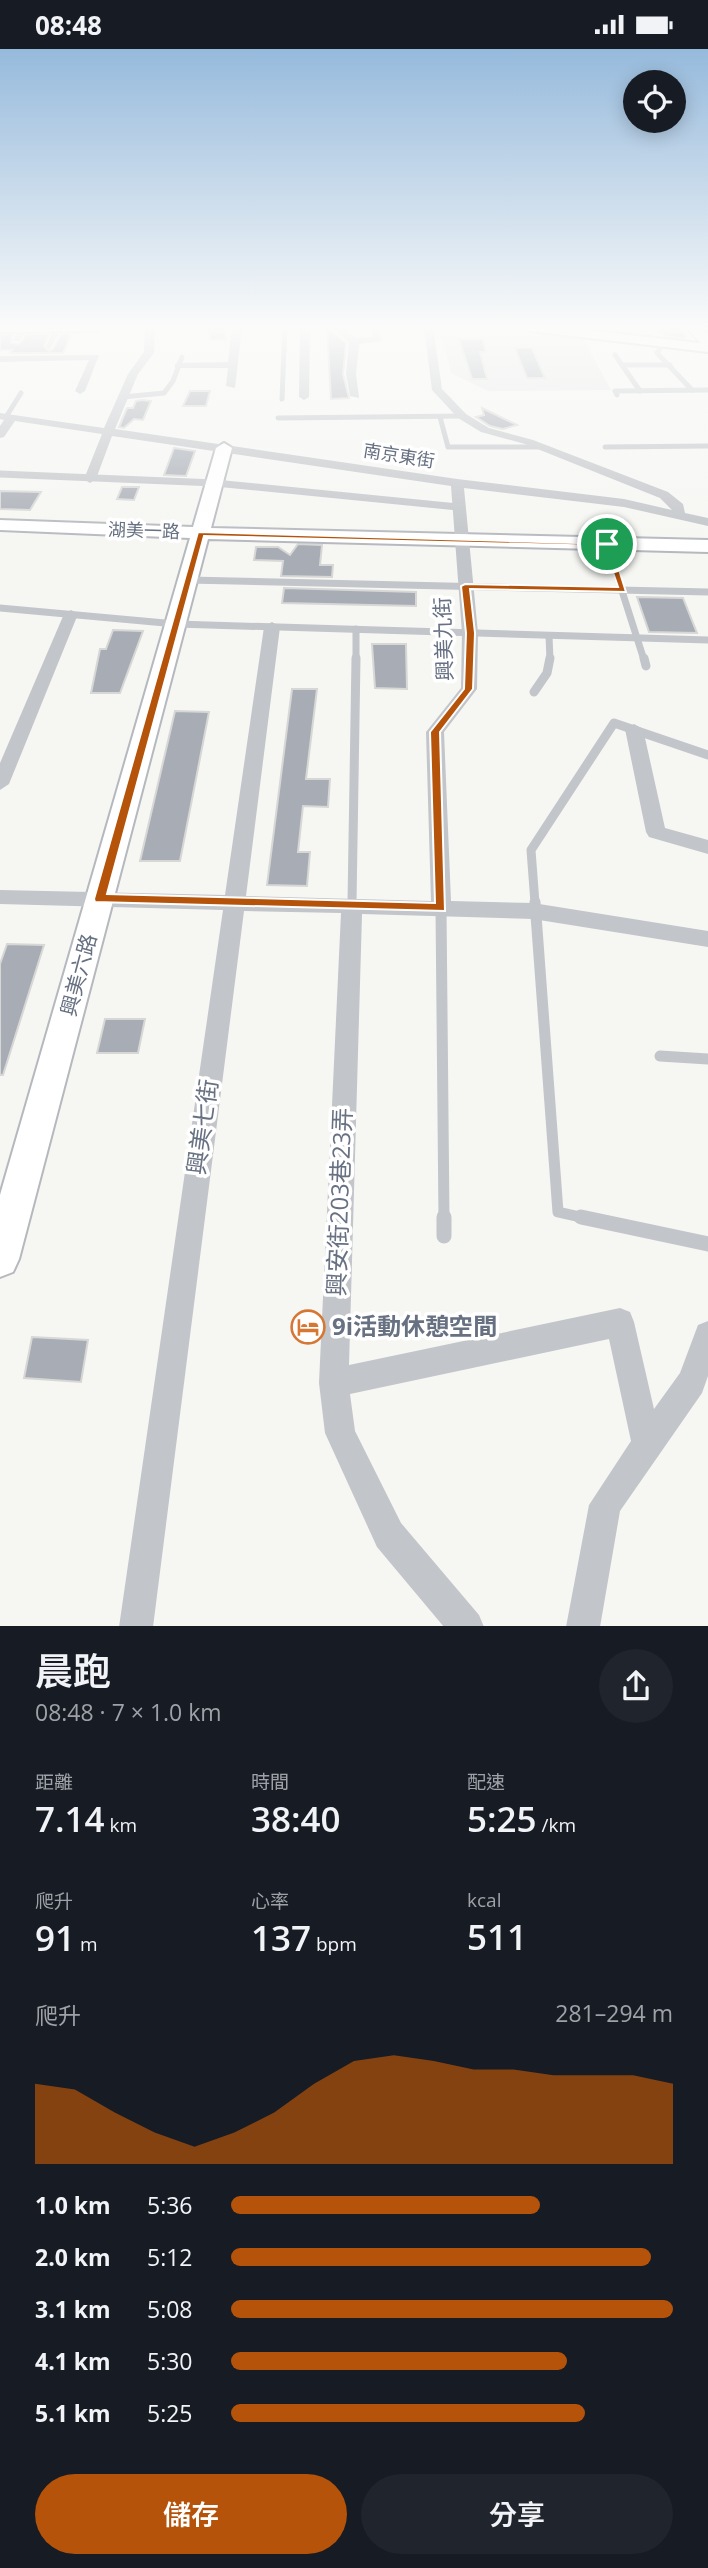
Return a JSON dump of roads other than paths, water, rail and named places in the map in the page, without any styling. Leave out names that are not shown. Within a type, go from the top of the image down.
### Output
[{"type":"street","points":[[90,479],[122,401]]},
{"type":"street","points":[[447,401],[462,416],[485,431],[618,475],[629,483],[664,495],[678,507],[679,517]]},
{"type":"street","points":[[0,435],[6,417]]},
{"type":"street","name":"南京東街","points":[[6,417],[457,483],[624,503],[708,522]]},
{"type":"street","name":"興美六路","points":[[0,1259],[225,449]]},
{"type":"street","name":"興美九街","points":[[441,908],[435,732],[469,689],[470,633],[457,483]]},
{"type":"street","name":"湖美一路","points":[[0,524],[201,533],[708,546]]},
{"type":"street","points":[[0,784],[71,614]]},
{"type":"street","name":"興美七街","points":[[136,1626],[272,627]]},
{"type":"street","points":[[634,729],[656,832],[708,847]]},
{"type":"street","points":[[0,897],[352,904],[533,911],[708,939]]},
{"type":"street","name":"興安街203巷23弄","points":[[352,904],[334,1383],[340,1433],[388,1535],[467,1626]]},
{"type":"street","points":[[334,1383],[620,1322],[647,1445]]},
{"type":"street","points":[[583,1626],[605,1505],[691,1382],[708,1335]]},
{"type":"lane","points":[[6,417],[16,401]]},
{"type":"lane","points":[[278,418],[462,416]]},
{"type":"lane","points":[[440,417],[448,447],[538,447]]},
{"type":"lane","points":[[605,447],[708,446]]},
{"type":"lane","points":[[0,474],[215,483],[458,507]]},
{"type":"lane","points":[[607,544],[646,666]]},
{"type":"lane","points":[[188,580],[708,592]]},
{"type":"lane","points":[[0,608],[176,624],[708,640]]},
{"type":"lane","points":[[352,904],[356,629]]},
{"type":"lane","points":[[534,692],[551,665],[553,656],[549,636]]},
{"type":"lane","points":[[708,755],[614,723],[531,850],[533,911],[558,1212],[708,1244]]},
{"type":"lane","points":[[441,908],[444,1236]]},
{"type":"lane","points":[[660,1056],[708,1059]]},
{"type":"place","name":"9i活動休憩空間","points":[[308,1327]]}]
